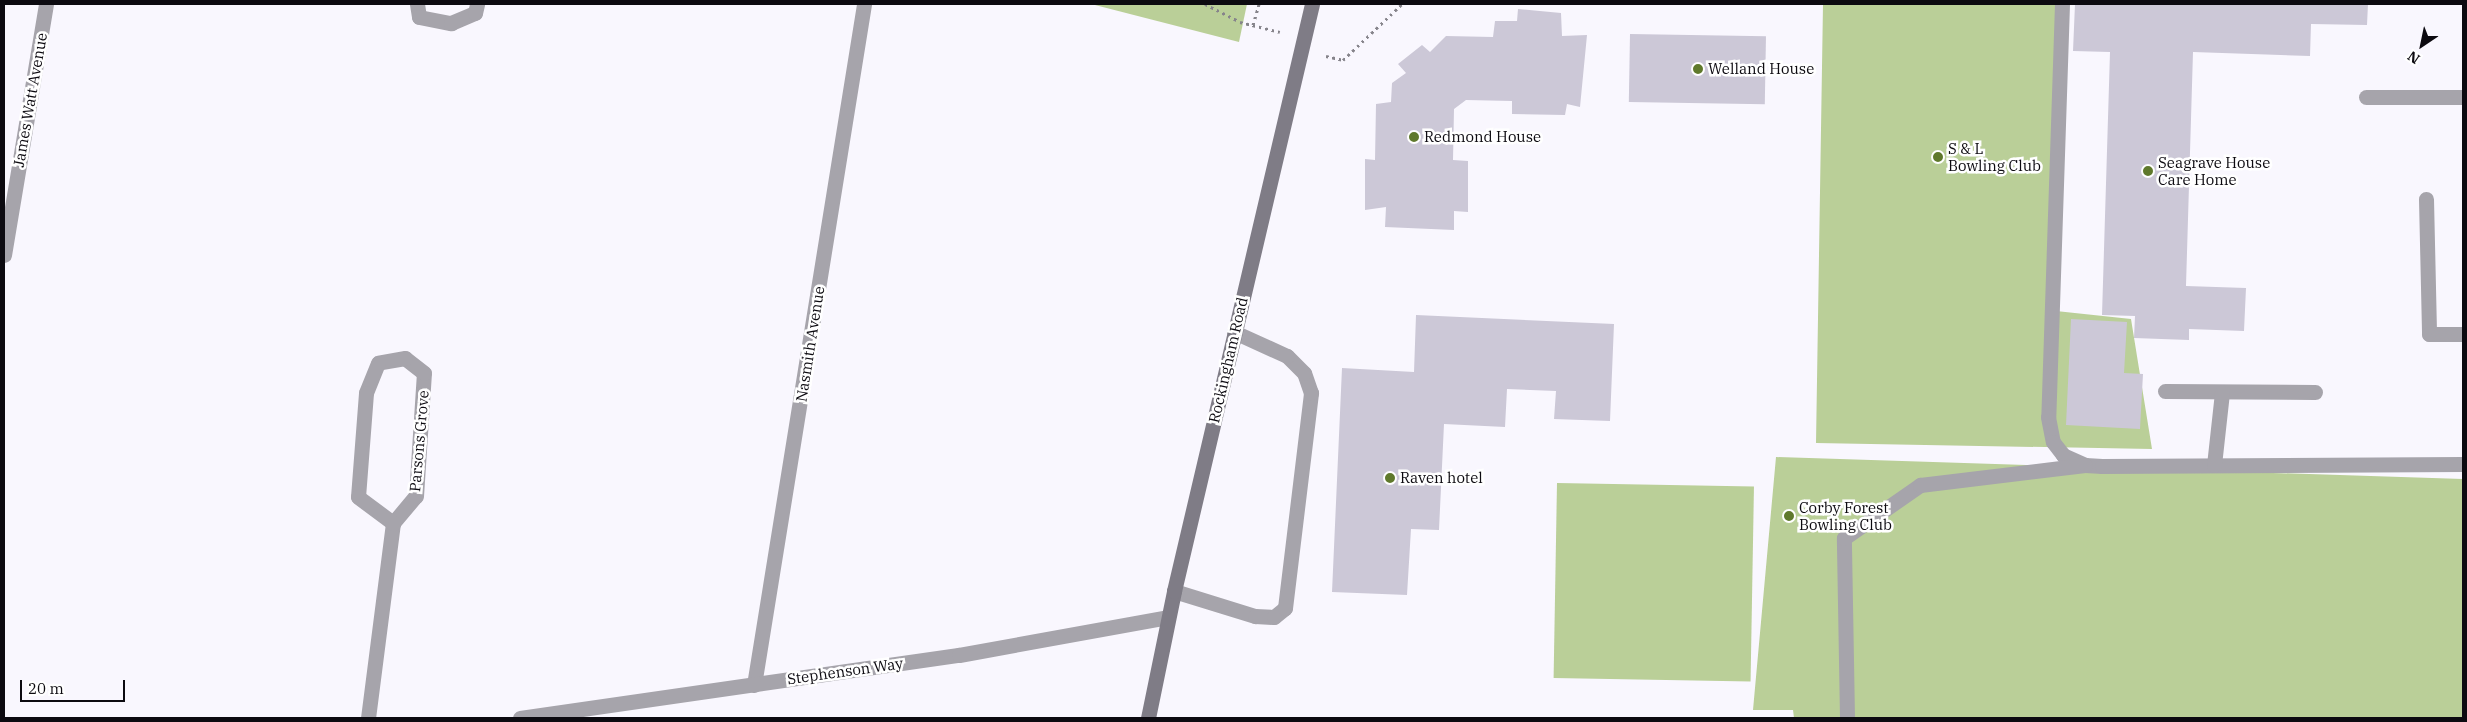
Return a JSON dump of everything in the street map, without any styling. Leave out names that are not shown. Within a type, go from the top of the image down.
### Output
[{"type":"street","name":"James Watt Avenue","points":[[4,255],[46,4]]},
{"type":"street","points":[[417,4],[419,17],[451,23],[475,13],[477,4]]},
{"type":"street","name":"Nasmith Avenue","points":[[754,685],[864,4]]},
{"type":"street","name":"Rockingham Road","points":[[1148,718],[1168,616],[1301,43],[1312,4]]},
{"type":"street","points":[[2062,4],[2048,417],[2053,442],[2063,455],[2085,465]]},
{"type":"street","points":[[2366,97],[2463,97]]},
{"type":"street","points":[[2426,199],[2429,334],[2463,334]]},
{"type":"street","points":[[1174,592],[1255,616],[1274,617],[1285,608],[1311,393],[1304,373],[1287,356],[1234,332]]},
{"type":"street","name":"Parsons Grove","points":[[405,358],[424,373],[416,496],[392,523],[358,497],[366,393],[378,363],[405,358]]},
{"type":"street","points":[[2165,391],[2315,392]]},
{"type":"street","points":[[2214,465],[2222,392]]},
{"type":"street","points":[[1848,718],[1844,538],[1920,485],[2085,465],[2463,464]]},
{"type":"street","points":[[368,718],[392,523]]},
{"type":"street","name":"Stephenson Way","points":[[520,718],[959,655],[1168,616]]},
{"type":"path","points":[[1205,4],[1343,60],[1402,4]]},
{"type":"path","points":[[1253,25],[1259,4]]},
{"type":"green space","points":[[1091,4],[1247,4],[1239,42]]},
{"type":"green space","name":"S & L Bowling Club","points":[[1823,4],[2057,4],[2056,311],[2131,319],[2152,449],[1816,443]]},
{"type":"green space","points":[[1776,457],[2463,479],[2463,718],[1794,718],[1793,710],[1753,710]]},
{"type":"green space","points":[[1557,483],[1754,486],[1751,681],[1554,678]]},
{"type":"building","name":"Seagrave House Care Home","points":[[2075,4],[2368,4],[2367,25],[2311,24],[2310,56],[2193,52],[2186,286],[2246,288],[2244,331],[2189,329],[2189,340],[2134,338],[2135,316],[2102,315],[2110,52],[2073,51]]},
{"type":"building","name":"Redmond House","points":[[1518,9],[1561,13],[1562,36],[1587,35],[1580,107],[1567,104],[1565,115],[1512,114],[1512,101],[1466,100],[1454,109],[1453,160],[1468,161],[1468,212],[1454,211],[1454,230],[1385,227],[1386,207],[1365,210],[1365,159],[1375,160],[1376,104],[1391,102],[1392,83],[1406,73],[1398,64],[1422,45],[1430,52],[1446,36],[1493,37],[1495,21],[1517,21]]},
{"type":"building","name":"Welland House","points":[[1630,34],[1766,36],[1765,104],[1629,102]]},
{"type":"building","name":"Raven hotel","points":[[1416,315],[1614,324],[1610,421],[1554,419],[1556,391],[1507,389],[1505,427],[1444,424],[1439,530],[1411,529],[1407,595],[1332,592],[1342,368],[1414,372]]},
{"type":"building","points":[[2071,319],[2127,322],[2124,373],[2143,374],[2140,429],[2066,425]]},
{"type":"place","name":"Welland House","points":[[1698,69]]},
{"type":"place","name":"Redmond House","points":[[1414,137]]},
{"type":"place","name":"S & L Bowling Club","points":[[1938,157]]},
{"type":"place","name":"Seagrave House Care Home","points":[[2148,171]]},
{"type":"place","name":"Raven hotel","points":[[1390,478]]},
{"type":"place","name":"Corby Forest Bowling Club","points":[[1789,516]]}]
